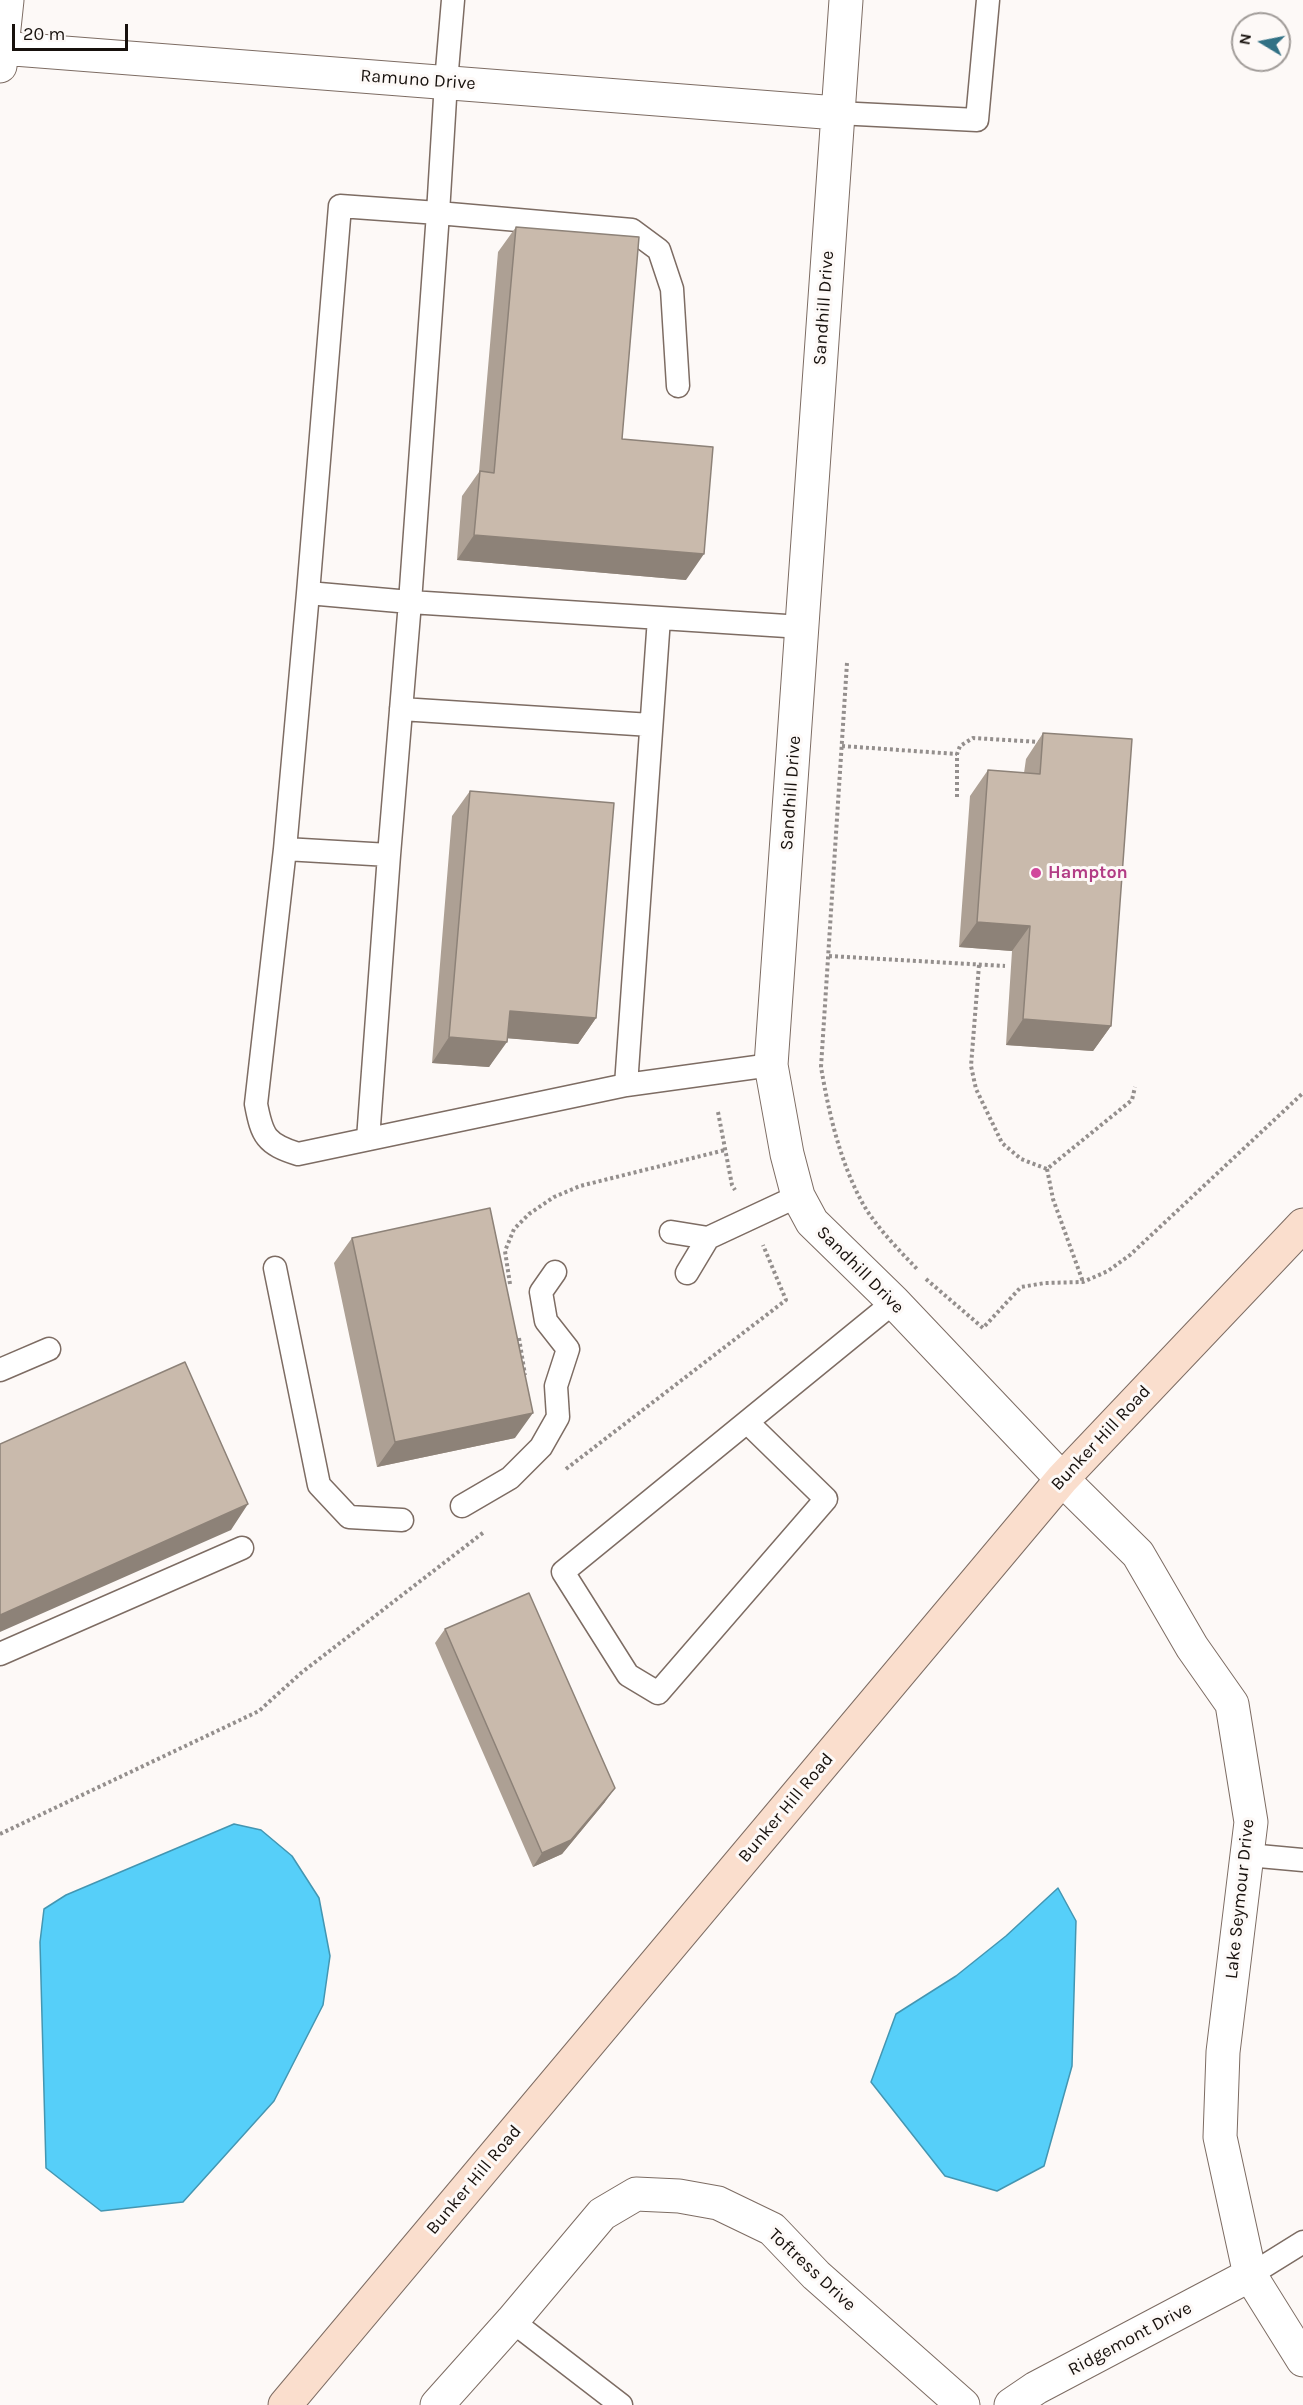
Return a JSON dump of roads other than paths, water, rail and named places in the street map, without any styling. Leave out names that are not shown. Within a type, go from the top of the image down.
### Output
[{"type":"main road","name":"Bunker Hill Road","points":[[285,2405],[1062,1479],[1303,1225]]},
{"type":"street","points":[[0,54],[7,0]]},
{"type":"street","name":"Sandhill Drive","points":[[846,0],[771,1065],[787,1154],[798,1196],[812,1222],[894,1302],[1062,1479]]},
{"type":"street","name":"Ramuno Drive","points":[[0,54],[446,82],[837,113]]},
{"type":"street","name":"Lake Seymour Drive","points":[[1062,1479],[1138,1554],[1192,1647],[1232,1704],[1251,1822],[1223,2052],[1220,2137],[1250,2275],[1303,2360]]},
{"type":"street","name":"Toftress Drive","points":[[437,2405],[512,2321],[602,2214],[636,2194],[679,2196],[718,2203],[772,2229],[816,2275],[963,2405]]},
{"type":"street","name":"Ridgemont Drive","points":[[1011,2405],[1036,2388],[1250,2275]]},
{"type":"lane","points":[[368,1139],[410,602],[453,0]]},
{"type":"lane","points":[[837,113],[977,120],[988,0]]},
{"type":"lane","points":[[678,386],[672,289],[659,250],[632,230],[340,206],[285,849],[256,1104],[260,1127],[275,1147],[298,1154],[626,1085],[771,1065]]},
{"type":"lane","points":[[308,593],[410,602],[802,627]]},
{"type":"lane","points":[[626,1085],[659,618]]},
{"type":"lane","points":[[401,709],[651,725]]},
{"type":"lane","points":[[285,849],[389,855]]},
{"type":"lane","points":[[687,1273],[708,1238],[798,1196]]},
{"type":"lane","points":[[671,1232],[708,1238]]},
{"type":"lane","points":[[275,1268],[320,1485],[349,1517],[402,1520]]},
{"type":"lane","points":[[462,1506],[510,1478],[541,1447],[558,1417],[556,1386],[568,1349],[546,1322],[541,1292],[555,1272]]},
{"type":"lane","points":[[747,1422],[826,1499],[658,1693],[628,1675],[563,1572],[894,1302]]},
{"type":"lane","points":[[0,1370],[49,1349]]},
{"type":"lane","points":[[0,1654],[242,1548]]},
{"type":"lane","points":[[1248,1855],[1303,1860]]},
{"type":"lane","points":[[1250,2275],[1303,2242]]},
{"type":"lane","points":[[512,2321],[621,2405]]},
{"type":"water","points":[[234,1824],[261,1830],[292,1856],[319,1898],[330,1956],[323,2005],[274,2101],[183,2202],[101,2211],[46,2168],[40,1942],[44,1909],[66,1895]]},
{"type":"water","points":[[1058,1888],[1076,1921],[1072,2066],[1044,2166],[997,2191],[945,2176],[871,2082],[896,2014],[956,1976],[1006,1936]]},
{"type":"place","name":"Hampton","points":[[1036,873]]}]
